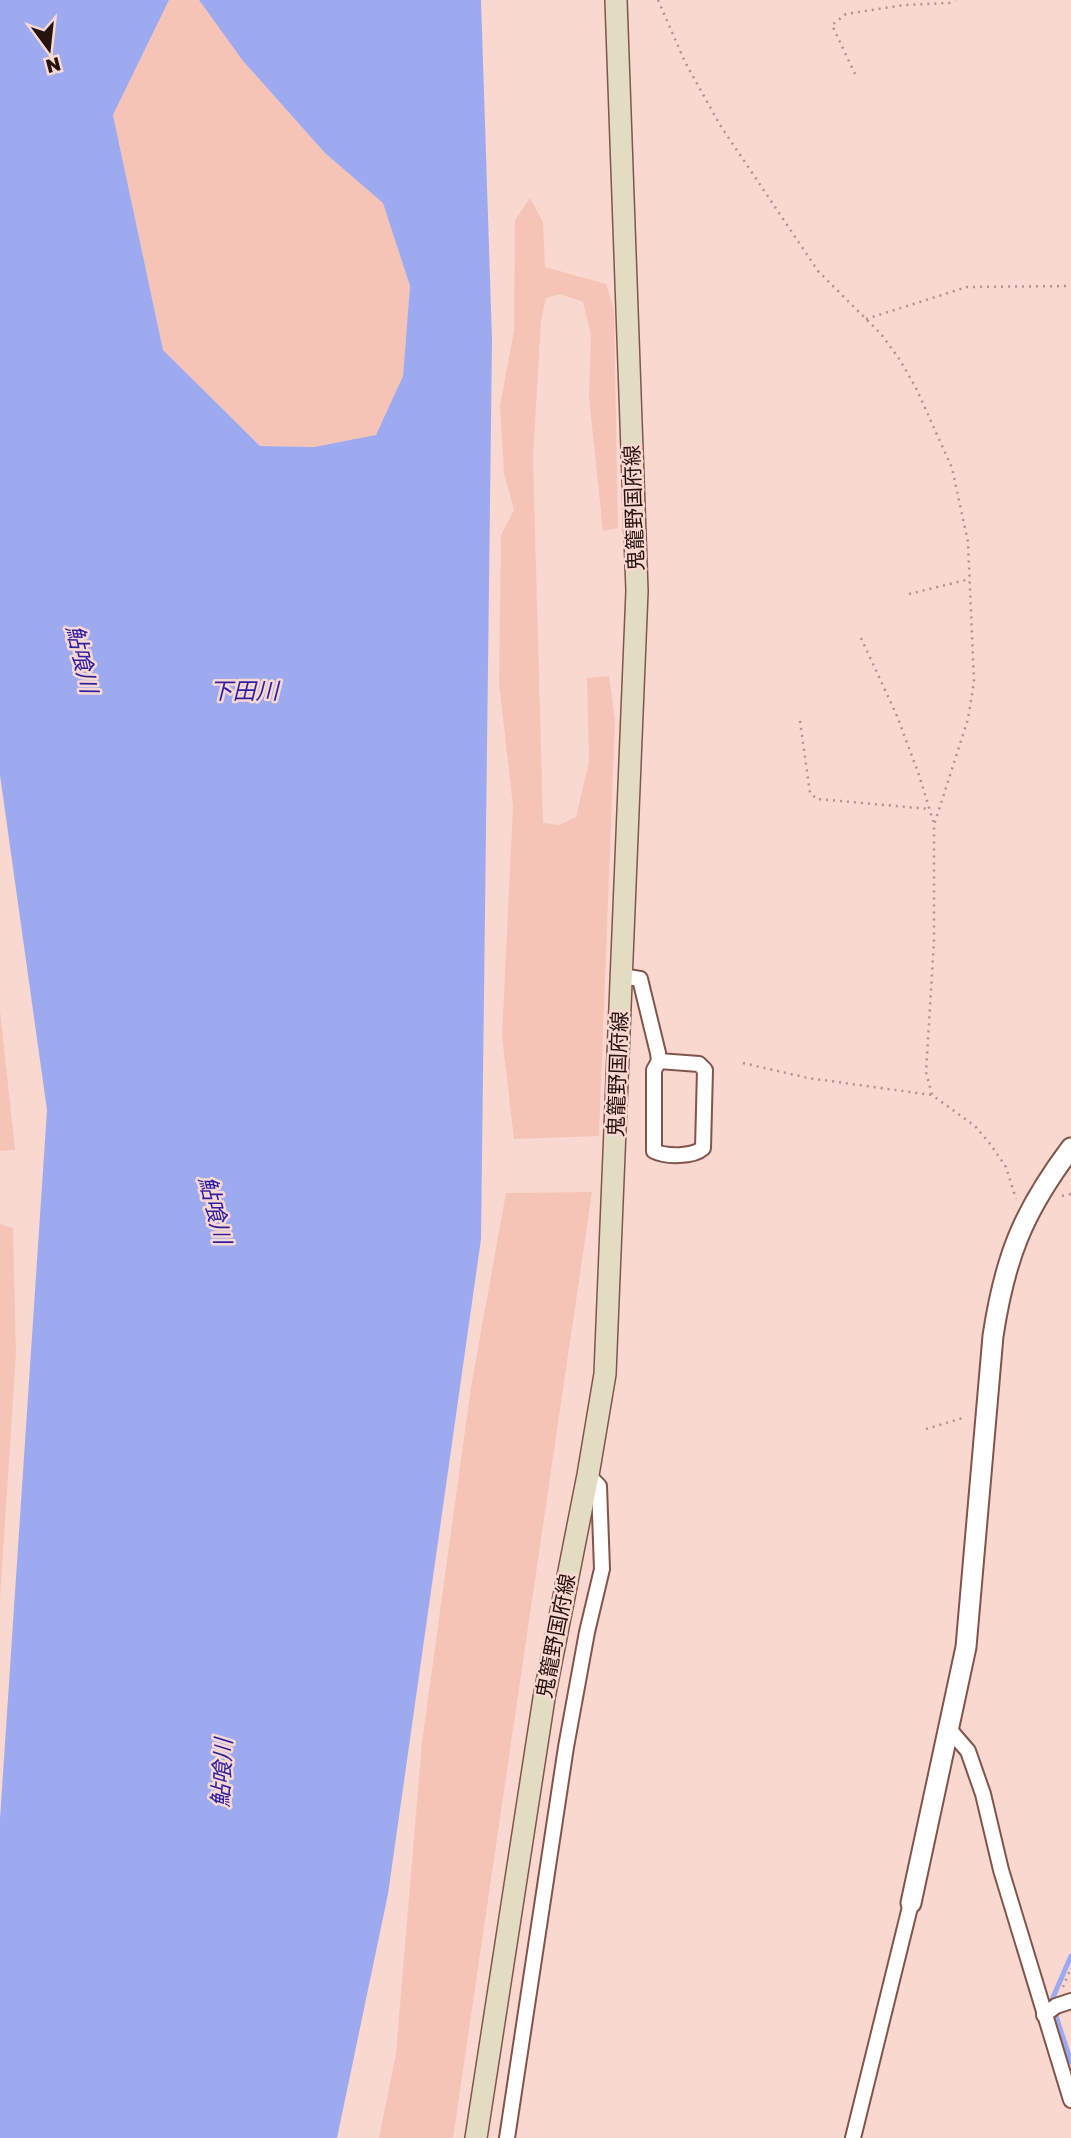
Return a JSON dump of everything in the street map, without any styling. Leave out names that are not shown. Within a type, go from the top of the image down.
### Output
[{"type":"main road","name":"鬼籠野国府線","points":[[476,2138],[544,1698],[605,1374],[637,592],[615,0]]},
{"type":"street","points":[[622,976],[640,979],[659,1061],[654,1070],[654,1151],[661,1154],[698,1153],[703,1148],[705,1070],[699,1064],[659,1061]]},
{"type":"street","points":[[853,2138],[911,1903],[966,1647],[993,1336],[1001,1288],[1013,1250],[1033,1204],[1071,1148]]},
{"type":"street","points":[[507,2138],[566,1747],[587,1632],[602,1569],[599,1486],[588,1475]]},
{"type":"street","points":[[949,1730],[968,1751],[1071,2100]]},
{"type":"street","points":[[1045,2015],[1056,2006],[1071,2001]]},
{"type":"path","points":[[658,0],[685,62],[720,125],[818,271],[881,334],[900,360],[953,468],[968,542],[974,682],[968,719],[934,825]]},
{"type":"path","points":[[855,74],[832,25],[846,13],[904,5],[948,3],[955,0]]},
{"type":"path","points":[[866,319],[967,286],[1071,286]]},
{"type":"path","points":[[909,594],[970,579]]},
{"type":"path","points":[[861,638],[897,716],[934,825],[934,941],[926,1072],[932,1095]]},
{"type":"path","points":[[800,721],[810,793],[817,799],[930,809]]},
{"type":"path","points":[[743,1063],[808,1078],[932,1095],[975,1126],[1006,1167],[1016,1200],[1033,1204]]},
{"type":"path","points":[[926,1429],[987,1411]]},
{"type":"shaded area","points":[[169,0],[199,0],[243,61],[325,153],[383,202],[410,286],[403,376],[376,436],[314,447],[260,446],[163,350],[113,115]]},
{"type":"shaded area","points":[[530,198],[543,222],[545,267],[606,284],[614,310],[618,528],[603,531],[589,397],[591,335],[583,302],[560,294],[546,298],[541,321],[533,457],[543,823],[559,825],[576,817],[589,762],[587,678],[609,676],[615,721],[599,1136],[514,1139],[502,1036],[513,806],[499,683],[501,535],[514,510],[504,473],[500,406],[514,331],[515,220]]},
{"type":"shaded area","points":[[0,1010],[15,1150],[0,1151]]},
{"type":"shaded area","points":[[592,1192],[453,2138],[379,2138],[396,2054],[422,1742],[471,1387],[506,1193]]},
{"type":"shaded area","points":[[0,1224],[13,1228],[16,1353],[0,1600]]},
{"type":"water","name":"下田川","points":[[0,0],[169,0],[113,115],[163,350],[260,446],[314,447],[376,435],[403,376],[410,286],[383,203],[325,153],[243,61],[199,0],[481,0],[492,340],[481,1239],[388,1894],[337,2138],[0,2138],[0,1819],[47,1110],[0,775]]},
{"type":"waterway","points":[[1051,2002],[1071,1956]]},
{"type":"waterway","points":[[1056,2016],[1071,2062]]},
{"type":"water label","name":"鮎喰川","points":[[82,659]]},
{"type":"water label","name":"鮎喰川","points":[[215,1210]]},
{"type":"water label","name":"鮎喰川","points":[[222,1773]]}]
